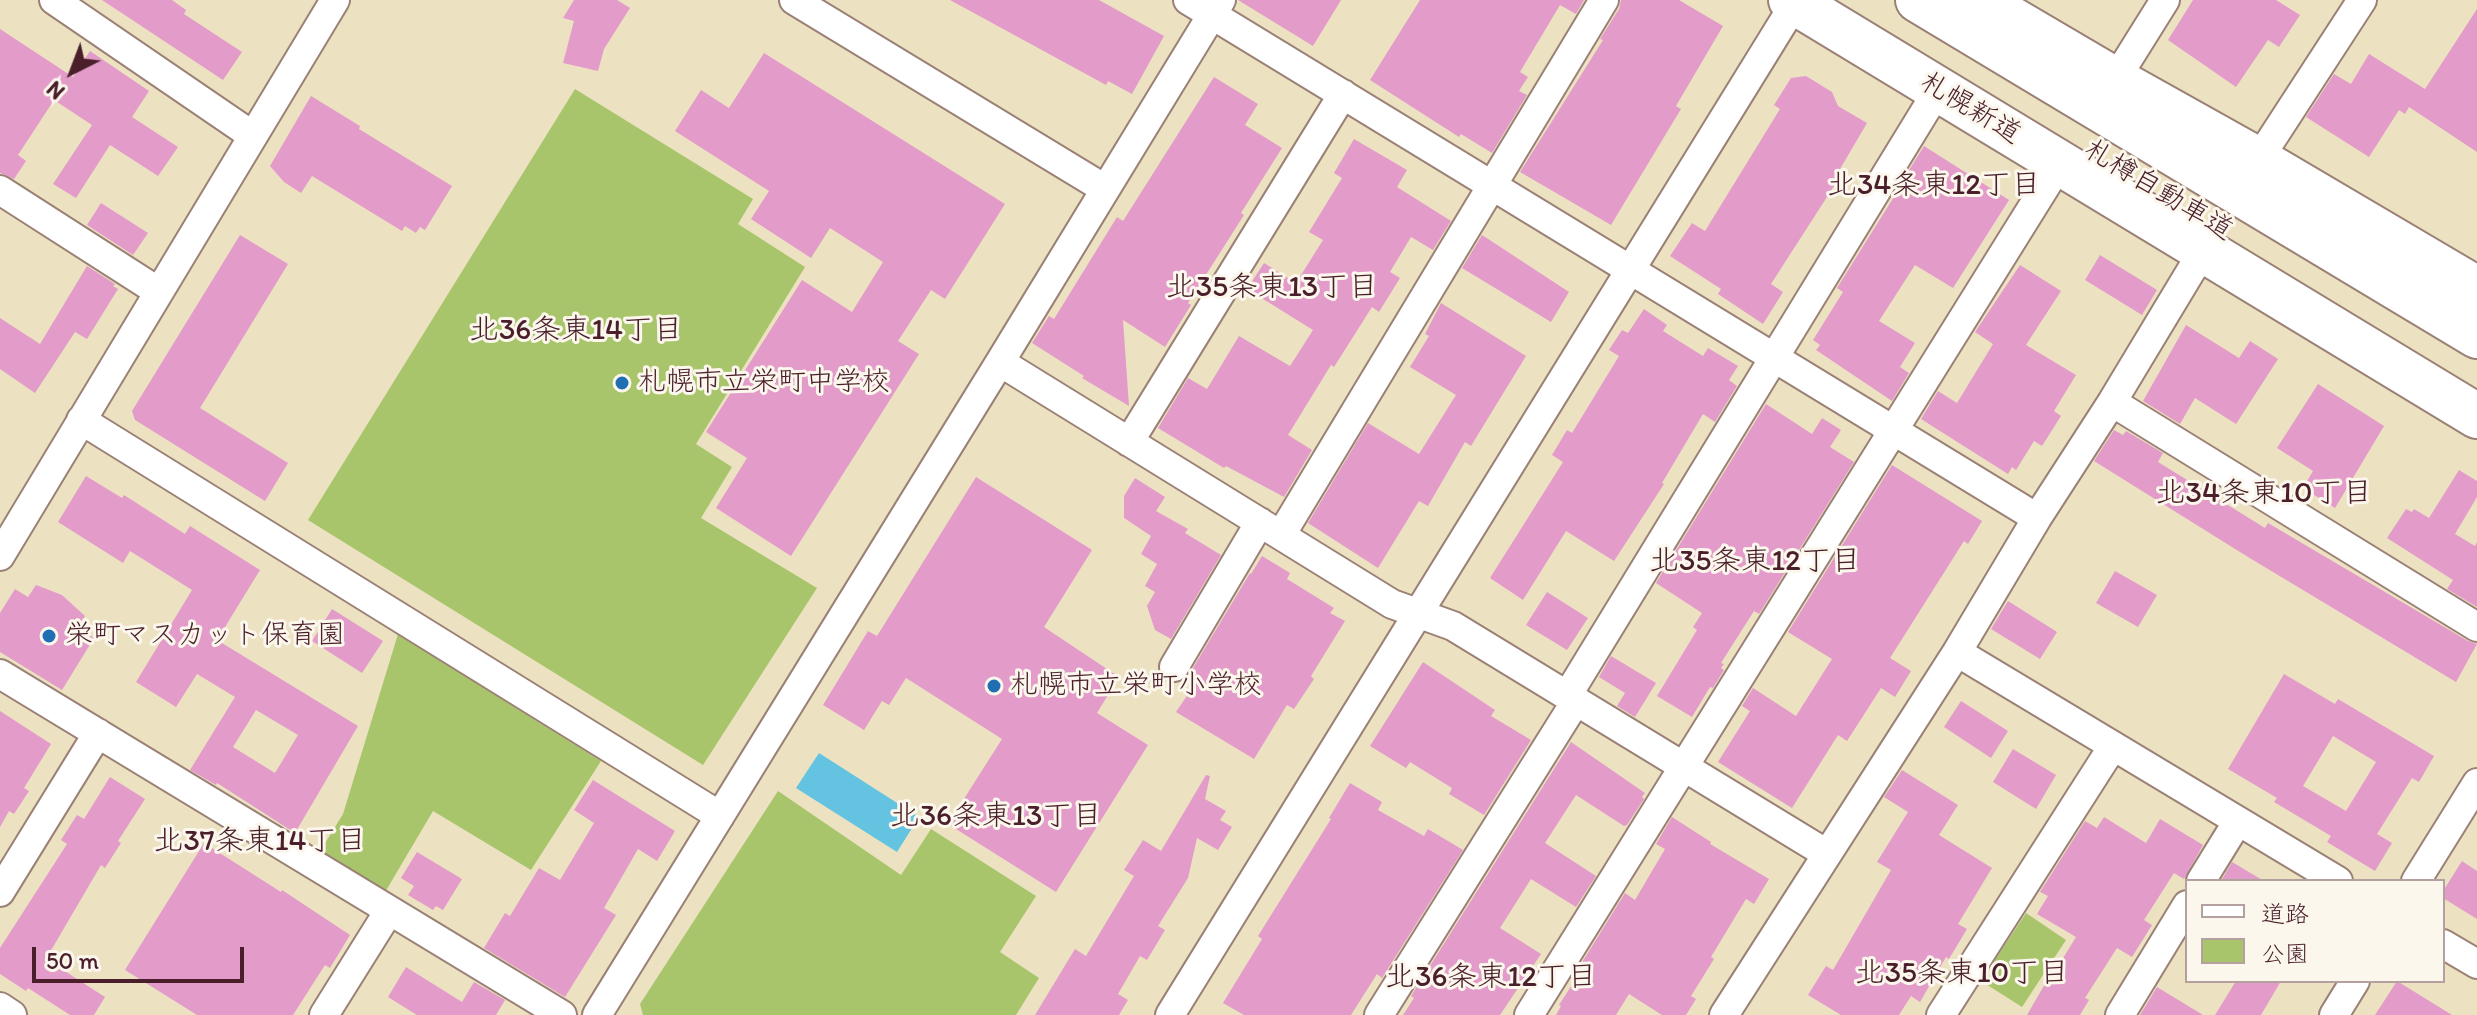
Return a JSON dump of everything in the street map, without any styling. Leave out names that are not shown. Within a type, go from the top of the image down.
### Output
[{"type":"highway","name":"札樽自動車道","points":[[1839,0],[2477,381]]},
{"type":"highway","name":"札樽自動車道","points":[[1918,0],[2477,336]]},
{"type":"highway","name":"札幌新道","points":[[1794,1],[2477,416]]},
{"type":"highway","points":[[1989,3],[2115,80],[2477,289]]},
{"type":"street","points":[[54,0],[253,136]]},
{"type":"street","points":[[0,556],[335,0]]},
{"type":"street","points":[[794,0],[1105,189]]},
{"type":"street","points":[[1174,667],[1270,529],[1493,186],[1604,0]]},
{"type":"street","points":[[2115,80],[2165,0]]},
{"type":"street","points":[[2258,160],[2362,0]]},
{"type":"street","points":[[1170,1015],[1794,1]]},
{"type":"street","points":[[597,1015],[1105,189],[1207,5],[1343,94],[2037,518]]},
{"type":"street","points":[[1379,1015],[1938,90]]},
{"type":"street","points":[[1129,442],[1343,94]]},
{"type":"street","points":[[1529,1015],[2060,163]]},
{"type":"street","points":[[0,190],[159,292]]},
{"type":"street","points":[[1724,1015],[1957,652],[2203,251]]},
{"type":"street","points":[[1000,362],[1392,604],[1453,626],[1827,854]]},
{"type":"street","points":[[2112,402],[2477,627]]},
{"type":"street","points":[[81,420],[720,816]]},
{"type":"street","points":[[1957,652],[2335,879]]},
{"type":"street","points":[[0,674],[562,1015]]},
{"type":"street","points":[[0,892],[98,733]]},
{"type":"street","points":[[1941,1015],[2113,746]]},
{"type":"street","points":[[2417,879],[2477,783]]},
{"type":"street","points":[[2202,879],[2238,821]]},
{"type":"street","points":[[2120,1015],[2185,908]]},
{"type":"street","points":[[324,1015],[389,911]]},
{"type":"street","points":[[2445,945],[2477,964]]},
{"type":"street","points":[[2334,1015],[2354,983]]},
{"type":"street","points":[[0,1007],[12,1015]]},
{"type":"green space","points":[[575,89],[753,199],[738,224],[805,267],[696,444],[732,467],[701,518],[817,588],[703,765],[308,520]]},
{"type":"green space","points":[[398,634],[601,761],[531,870],[433,811],[384,894],[319,853],[343,814]]},
{"type":"green space","points":[[778,791],[901,875],[931,829],[1036,896],[1000,952],[1039,978],[1016,1015],[643,1015],[640,1004]]},
{"type":"green space","points":[[2026,913],[2066,940],[2022,1007],[1981,981]]},
{"type":"water","points":[[819,753],[919,817],[897,852],[796,788]]},
{"type":"building","points":[[102,0],[172,0],[186,10],[184,14],[242,52],[223,80]]},
{"type":"building","points":[[574,0],[617,0],[630,8],[604,49],[598,71],[563,63],[574,21],[563,18]]},
{"type":"building","points":[[950,0],[1099,0],[1164,36],[1132,94],[1108,81],[1106,85]]},
{"type":"building","points":[[1238,0],[1341,0],[1313,46]]},
{"type":"building","points":[[1420,0],[1584,0],[1576,14],[1560,5],[1520,72],[1528,77],[1519,91],[1527,95],[1492,153],[1461,134],[1459,137],[1370,80]]},
{"type":"building","points":[[1621,0],[1679,0],[1723,26],[1676,106],[1681,109],[1611,225],[1520,172],[1603,40],[1600,39],[1619,9]]},
{"type":"building","points":[[2193,0],[2276,0],[2300,15],[2279,47],[2268,40],[2236,87],[2168,40]]},
{"type":"building","points":[[2477,9],[2477,152],[2409,107],[2405,114],[2399,110],[2369,157],[2306,117],[2334,74],[2351,84],[2369,54],[2425,89]]},
{"type":"building","points":[[0,29],[73,77],[90,51],[149,91],[132,117],[178,147],[158,176],[110,145],[76,198],[53,184],[92,125],[54,100],[18,155],[26,161],[14,179],[0,173]]},
{"type":"building","points":[[764,53],[1005,204],[945,299],[931,290],[898,341],[919,354],[791,556],[716,508],[747,458],[706,432],[802,280],[852,312],[883,262],[830,228],[811,258],[751,219],[769,191],[675,131],[701,90],[729,108]]},
{"type":"building","points":[[1806,76],[1832,92],[1838,106],[1867,123],[1833,181],[1836,183],[1771,284],[1783,292],[1763,324],[1718,294],[1721,289],[1670,256],[1692,223],[1705,231],[1780,109],[1774,105],[1791,78]]},
{"type":"building","points":[[1214,77],[1258,104],[1245,125],[1282,148],[1188,303],[1191,305],[1165,347],[1123,320],[1129,406],[1032,343],[1049,316],[1054,319],[1117,217],[1123,221]]},
{"type":"building","points":[[311,96],[452,186],[425,230],[420,227],[416,233],[405,226],[402,231],[312,176],[301,193],[284,182],[270,166]]},
{"type":"building","points":[[1354,139],[1407,170],[1397,187],[1451,221],[1433,250],[1411,237],[1390,272],[1400,278],[1379,312],[1372,307],[1334,367],[1331,365],[1288,435],[1312,450],[1284,497],[1226,466],[1224,468],[1158,428],[1188,378],[1207,389],[1239,336],[1290,366],[1313,330],[1247,289],[1264,263],[1296,283],[1323,240],[1309,232],[1342,178],[1334,173]]},
{"type":"building","points":[[1924,146],[2009,200],[1953,288],[1915,265],[1879,321],[1915,343],[1900,367],[1909,373],[1892,401],[1816,350],[1820,345],[1813,340],[1843,292],[1837,288]]},
{"type":"building","points":[[101,203],[148,233],[133,255],[87,225]]},
{"type":"building","points":[[240,235],[288,264],[200,408],[288,463],[265,501],[135,420],[132,411]]},
{"type":"building","points":[[1482,235],[1569,292],[1551,322],[1462,268]]},
{"type":"building","points":[[2100,255],[2157,290],[2142,315],[2085,280]]},
{"type":"building","points":[[2020,265],[2061,291],[2026,345],[2076,375],[2054,411],[2061,416],[2042,446],[2034,441],[2016,470],[2012,467],[2008,474],[1921,419],[1938,391],[1957,403],[1993,344],[1975,332]]},
{"type":"building","points":[[87,266],[118,289],[87,339],[75,332],[35,393],[0,369],[0,318],[40,344]]},
{"type":"building","points":[[1441,303],[1526,356],[1471,446],[1465,442],[1428,506],[1419,501],[1378,568],[1308,523],[1368,423],[1419,454],[1456,395],[1410,367],[1429,336],[1425,334]]},
{"type":"building","points":[[1644,309],[1667,325],[1663,331],[1703,356],[1708,348],[1738,366],[1729,380],[1737,386],[1715,422],[1703,414],[1664,484],[1614,561],[1566,531],[1523,600],[1490,578],[1563,462],[1552,455],[1567,430],[1572,433],[1619,356],[1609,350],[1622,330],[1628,333]]},
{"type":"building","points":[[2186,325],[2239,358],[2250,341],[2278,359],[2236,424],[2195,398],[2180,424],[2143,401]]},
{"type":"building","points":[[2318,384],[2384,426],[2335,508],[2303,488],[2313,471],[2277,448]]},
{"type":"building","points":[[1766,404],[1812,434],[1822,418],[1841,430],[1830,447],[1854,462],[1759,614],[1754,611],[1721,663],[1724,670],[1692,717],[1657,696],[1697,630],[1693,627],[1702,613],[1656,583]]},
{"type":"building","points":[[2114,430],[2123,435],[2126,431],[2163,453],[2158,462],[2265,528],[2268,523],[2477,644],[2456,682],[2094,461]]},
{"type":"building","points":[[1892,465],[1982,521],[1968,544],[1964,541],[1890,658],[1911,671],[1895,697],[1881,688],[1847,741],[1838,735],[1792,808],[1718,762],[1750,711],[1742,706],[1753,688],[1796,716],[1832,659],[1788,632]]},
{"type":"building","points":[[2459,470],[2477,481],[2477,497],[2455,534],[2475,546],[2477,542],[2477,607],[2447,589],[2453,580],[2387,538],[2406,509],[2412,512],[2414,509],[2429,518]]},
{"type":"building","points":[[86,476],[122,498],[124,495],[185,534],[190,526],[260,570],[217,640],[358,726],[295,833],[217,783],[190,770],[235,697],[197,674],[176,707],[136,682],[192,590],[130,551],[123,563],[58,522]],"holes":[[[256,710],[298,735],[275,773],[233,747]]]},
{"type":"building","points":[[976,477],[1092,550],[1044,627],[1119,677],[1097,713],[1148,745],[1056,892],[948,824],[1002,739],[906,678],[889,705],[882,701],[864,730],[823,705],[868,631],[877,636]]},
{"type":"building","points":[[1135,478],[1165,497],[1156,511],[1188,529],[1185,533],[1221,555],[1171,639],[1155,630],[1147,606],[1155,592],[1145,586],[1157,564],[1141,554],[1151,536],[1124,518],[1124,496]]},
{"type":"building","points":[[1262,556],[1290,573],[1287,579],[1334,608],[1330,613],[1345,621],[1311,676],[1314,679],[1294,709],[1287,705],[1254,759],[1176,712],[1199,678],[1190,673]]},
{"type":"building","points":[[2115,571],[2157,595],[2138,627],[2096,603]]},
{"type":"building","points":[[36,585],[62,595],[85,616],[78,627],[94,638],[62,690],[0,652],[0,613],[15,589],[28,597]]},
{"type":"building","points":[[1547,592],[1588,618],[1567,650],[1526,625]]},
{"type":"building","points":[[2008,601],[2057,632],[2040,659],[1991,629]]},
{"type":"building","points":[[332,609],[383,641],[362,673],[312,641]]},
{"type":"building","points":[[1611,656],[1656,683],[1635,717],[1617,706],[1625,693],[1599,677]]},
{"type":"building","points":[[1423,662],[1495,710],[1491,716],[1531,740],[1484,815],[1449,794],[1452,788],[1410,762],[1406,768],[1370,746]]},
{"type":"building","points":[[2284,674],[2335,704],[2338,699],[2434,756],[2419,782],[2412,778],[2377,834],[2392,843],[2375,871],[2327,842],[2331,836],[2274,802],[2277,798],[2228,769]],"holes":[[[2333,736],[2376,762],[2346,811],[2303,786]]]},
{"type":"building","points":[[1961,701],[2008,731],[1991,758],[1944,727]]},
{"type":"building","points":[[0,711],[51,744],[24,788],[29,791],[14,814],[9,811],[0,827]]},
{"type":"building","points":[[1571,742],[1645,793],[1644,799],[1624,826],[1576,795],[1545,843],[1596,876],[1576,907],[1531,879],[1500,928],[1541,954],[1500,1015],[1403,1015],[1414,998],[1411,996]]},
{"type":"building","points":[[2013,749],[2056,775],[2036,809],[1993,782]]},
{"type":"building","points":[[1902,770],[1958,805],[1939,835],[1992,868],[1958,924],[1967,929],[1949,959],[1946,957],[1920,1002],[1911,996],[1899,1015],[1841,1015],[1808,995],[1826,966],[1833,970],[1891,870],[1877,862],[1908,812],[1884,797]]},
{"type":"building","points":[[1206,775],[1210,776],[1205,799],[1226,811],[1220,820],[1232,827],[1218,850],[1197,838],[1188,878],[1158,926],[1165,930],[1147,960],[1140,956],[1118,994],[1128,1000],[1119,1015],[1035,1015],[1075,949],[1086,956],[1134,876],[1124,870],[1143,840],[1161,851]]},
{"type":"building","points":[[110,777],[145,799],[118,841],[121,843],[105,868],[101,865],[46,959],[105,997],[94,1015],[70,1015],[0,974],[0,948],[67,844],[61,840],[77,815],[84,819]]},
{"type":"building","points":[[593,780],[675,831],[657,861],[638,849],[604,908],[616,915],[565,997],[484,948],[505,913],[510,916],[539,868],[560,880],[594,823],[574,810]]},
{"type":"building","points":[[1350,783],[1382,802],[1378,810],[1424,836],[1428,829],[1463,850],[1382,978],[1377,974],[1351,1015],[1244,1015],[1223,1003],[1262,939],[1258,936]]},
{"type":"building","points":[[1672,817],[1769,879],[1754,904],[1746,899],[1711,957],[1714,959],[1691,996],[1696,999],[1686,1015],[1662,1015],[1629,994],[1616,1015],[1556,1015],[1584,966],[1581,964],[1625,893],[1635,900],[1665,849],[1656,844]]},
{"type":"building","points":[[2104,817],[2146,843],[2160,819],[2203,845],[2184,879],[2174,873],[2144,920],[2152,925],[2132,957],[2117,948],[2085,998],[2089,1000],[2080,1015],[2027,1015],[2076,937],[2037,914],[2048,896],[2040,892],[2085,821],[2097,828]]},
{"type":"building","points":[[204,843],[350,935],[330,968],[325,965],[293,1015],[197,1015],[125,970]]},
{"type":"building","points":[[417,852],[462,879],[443,910],[436,906],[433,910],[408,895],[414,886],[401,878]]},
{"type":"building","points":[[2462,861],[2477,871],[2477,919],[2445,899],[2445,888]]},
{"type":"building","points":[[2232,862],[2261,879],[2222,879]]},
{"type":"building","points":[[406,967],[462,1002],[474,982],[505,1000],[496,1015],[417,1015],[388,997]]},
{"type":"building","points":[[2235,983],[2280,983],[2261,1015],[2215,1015]]},
{"type":"building","points":[[2396,983],[2400,983],[2452,1015],[2375,1015]]},
{"type":"building","points":[[2157,987],[2203,1015],[2140,1015]]},
{"type":"place","name":"札幌市立栄町中学校","points":[[622,383]]},
{"type":"place","name":"栄町マスカット保育園","points":[[49,636]]},
{"type":"place","name":"札幌市立栄町小学校","points":[[994,686]]},
{"type":"district","name":"北34条東12丁目","points":[[1934,186]]},
{"type":"district","name":"北35条東13丁目","points":[[1272,288]]},
{"type":"district","name":"北36条東14丁目","points":[[576,331]]},
{"type":"district","name":"北34条東10丁目","points":[[2264,494]]},
{"type":"district","name":"北35条東12丁目","points":[[1755,562]]},
{"type":"district","name":"北36条東13丁目","points":[[996,817]]},
{"type":"district","name":"北37条東14丁目","points":[[260,842]]},
{"type":"district","name":"北35条東10丁目","points":[[1962,974]]},
{"type":"district","name":"北36条東12丁目","points":[[1491,978]]}]
